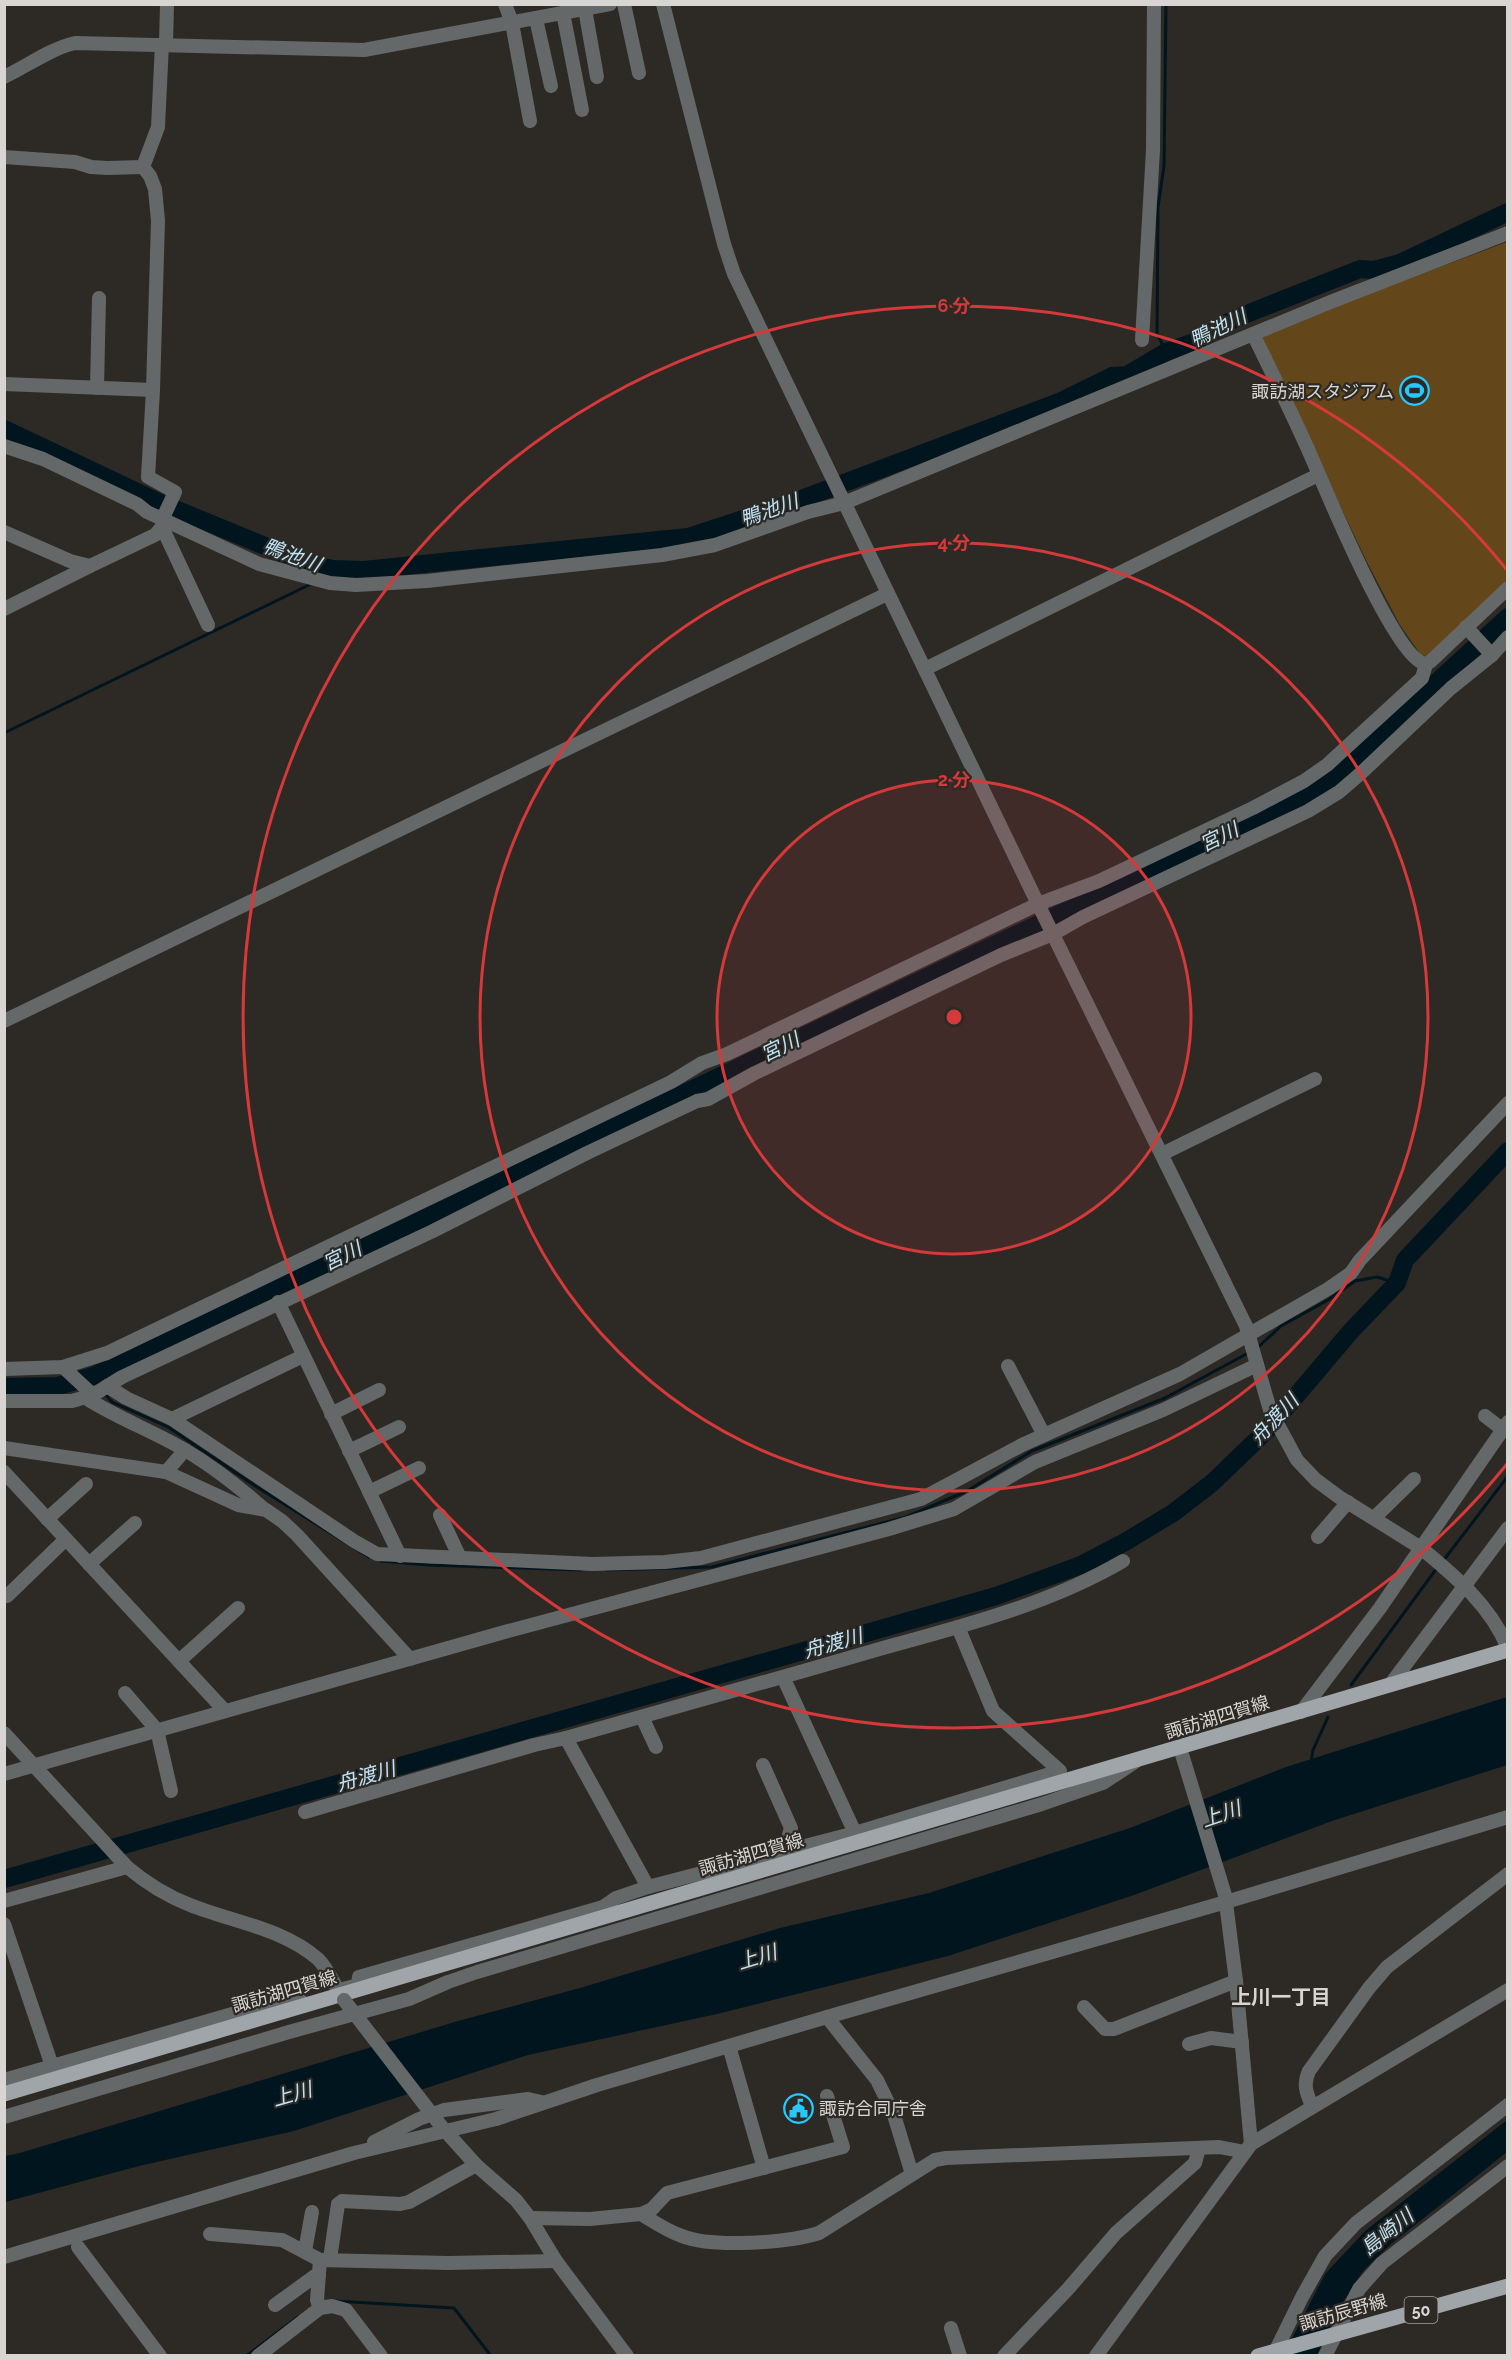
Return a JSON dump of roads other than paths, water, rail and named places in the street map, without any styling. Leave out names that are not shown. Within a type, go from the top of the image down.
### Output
[{"type":"main road","name":"諏訪湖四賀線","points":[[4,2094],[1135,1762],[1181,1751],[1301,1712],[1508,1650]]},
{"type":"main road","name":"諏訪辰野線","points":[[1258,2355],[1276,2352],[1508,2286]]},
{"type":"street","points":[[143,167],[158,127],[167,4]]},
{"type":"street","points":[[505,4],[512,23],[530,121]]},
{"type":"street","points":[[4,78],[60,46],[75,43],[364,50],[536,19],[558,11],[610,4]]},
{"type":"street","points":[[624,4],[639,73]]},
{"type":"street","points":[[663,4],[724,244],[734,274],[1039,907],[1250,1335],[1270,1410],[1296,1460],[1316,1480],[1421,1548],[1455,1576],[1488,1614],[1508,1650]]},
{"type":"street","points":[[1142,340],[1153,150],[1154,4]]},
{"type":"street","points":[[585,9],[597,77]]},
{"type":"street","points":[[558,11],[582,110]]},
{"type":"street","points":[[536,19],[551,86]]},
{"type":"street","points":[[4,157],[75,162],[91,167],[143,167]]},
{"type":"street","points":[[4,609],[155,536],[175,492],[148,477],[158,221],[155,189],[150,176],[143,167]]},
{"type":"street","points":[[4,446],[54,464],[137,504],[162,523],[259,564],[330,583],[376,584],[427,581],[662,555],[715,545],[843,501],[1508,233]]},
{"type":"street","points":[[97,388],[99,298]]},
{"type":"street","points":[[1254,334],[1318,475],[1390,624],[1416,660],[1426,664]]},
{"type":"street","points":[[4,384],[153,390]]},
{"type":"street","points":[[925,669],[1318,475]]},
{"type":"street","points":[[162,523],[208,625]]},
{"type":"street","points":[[4,532],[70,561],[90,566]]},
{"type":"street","points":[[4,1369],[65,1370],[107,1353],[671,1082],[702,1063],[727,1054],[1253,808],[1304,781],[1340,754],[1422,678],[1426,664],[1469,630],[1508,588]]},
{"type":"street","points":[[4,1021],[887,594]]},
{"type":"street","points":[[1469,630],[1491,653]]},
{"type":"street","points":[[4,1401],[72,1401],[89,1395],[122,1377],[433,1230],[657,1120],[698,1101],[708,1099],[755,1073],[891,1007],[1280,825],[1340,792],[1508,637]]},
{"type":"street","points":[[1162,1154],[1315,1079]]},
{"type":"street","points":[[107,1386],[126,1398],[172,1419],[377,1554],[593,1563],[665,1562],[701,1558],[896,1508],[921,1499],[1044,1435],[1145,1391],[1250,1335],[1351,1273],[1360,1260],[1508,1103]]},
{"type":"street","points":[[278,1302],[400,1556]]},
{"type":"street","points":[[172,1419],[303,1356]]},
{"type":"street","points":[[4,1774],[954,1509],[1035,1462],[1163,1410],[1257,1365]]},
{"type":"street","points":[[1008,1366],[1044,1435]]},
{"type":"street","points":[[65,1370],[105,1411],[185,1450],[230,1479],[282,1521],[410,1659]]},
{"type":"street","points":[[331,1414],[379,1390]]},
{"type":"street","points":[[1301,1712],[1373,1617],[1505,1425],[1485,1416]]},
{"type":"street","points":[[349,1451],[399,1427]]},
{"type":"street","points":[[4,1448],[166,1472],[238,1505],[266,1510]]},
{"type":"street","points":[[166,1472],[185,1450]]},
{"type":"street","points":[[369,1491],[419,1468]]},
{"type":"street","points":[[4,1472],[225,1711]]},
{"type":"street","points":[[1374,1518],[1414,1479]]},
{"type":"street","points":[[47,1519],[86,1484]]},
{"type":"street","points":[[1318,1537],[1348,1502]]},
{"type":"street","points":[[440,1515],[460,1558]]},
{"type":"street","points":[[89,1564],[135,1523]]},
{"type":"street","points":[[1390,1685],[1508,1528]]},
{"type":"street","points":[[7,1596],[66,1539]]},
{"type":"street","points":[[305,1812],[534,1745],[642,1717],[958,1627],[1048,1596],[1102,1574],[1124,1561]]},
{"type":"street","points":[[179,1661],[238,1608]]},
{"type":"street","points":[[341,1995],[358,1985],[359,1977],[603,1907],[616,1898],[648,1887],[855,1833],[1059,1771],[993,1711],[958,1627]]},
{"type":"street","points":[[783,1677],[855,1833]]},
{"type":"street","points":[[125,1693],[157,1730],[171,1791]]},
{"type":"street","points":[[642,1717],[656,1747]]},
{"type":"street","points":[[4,1733],[142,1880],[191,1906],[262,1928],[303,1948],[320,1961],[341,1995],[443,2129],[476,2165],[516,2200],[530,2218],[556,2261],[627,2355]]},
{"type":"street","points":[[566,1738],[648,1887]]},
{"type":"street","points":[[1181,1751],[1225,1899],[1242,2042],[1248,2148]]},
{"type":"street","points":[[4,2117],[289,2032],[409,1999],[448,1982],[488,1969],[1052,1801],[1103,1783],[1135,1762]]},
{"type":"street","points":[[763,1765],[791,1828],[789,1835],[793,1849]]},
{"type":"street","points":[[4,2257],[354,2153],[443,2129],[496,2119],[729,2046],[1508,1817]]},
{"type":"street","points":[[4,1901],[125,1864]]},
{"type":"street","points":[[1312,2106],[1306,2091],[1305,2080],[1309,2070],[1369,1988],[1387,1967],[1508,1874]]},
{"type":"street","points":[[4,1923],[52,2066]]},
{"type":"street","points":[[1084,2007],[1105,2029],[1114,2030],[1236,1981]]},
{"type":"street","points":[[1096,2355],[1248,2148],[1312,2106],[1508,1990]]},
{"type":"street","points":[[1211,1991],[1214,2006]]},
{"type":"street","points":[[4,2080],[260,2006],[305,2001],[315,2003]]},
{"type":"street","points":[[827,2017],[877,2079],[894,2115],[912,2174]]},
{"type":"street","points":[[1189,2044],[1211,2038],[1242,2042]]},
{"type":"street","points":[[729,2046],[764,2168]]},
{"type":"street","points":[[530,2218],[590,2219],[641,2214],[652,2208],[667,2193],[843,2147],[826,2096]]},
{"type":"street","points":[[354,2153],[418,2119],[444,2110],[528,2098],[543,2103]]},
{"type":"street","points":[[1276,2352],[1321,2263],[1356,2223],[1508,2105]]},
{"type":"street","points":[[641,2214],[684,2237],[722,2243],[802,2239],[819,2233],[935,2160],[1219,2146],[1248,2148]]},
{"type":"street","points":[[1004,2355],[1068,2289],[1116,2233],[1195,2163],[1199,2148]]},
{"type":"street","points":[[320,2308],[317,2300],[319,2276],[338,2204],[342,2201],[400,2204],[409,2202],[476,2165]]},
{"type":"street","points":[[1325,2355],[1332,2336],[1359,2289],[1382,2263],[1508,2166]]},
{"type":"street","points":[[304,2251],[312,2212]]},
{"type":"street","points":[[210,2234],[282,2240],[325,2259],[420,2263],[556,2261]]},
{"type":"street","points":[[78,2247],[160,2355]]},
{"type":"street","points":[[275,2305],[319,2276]]},
{"type":"street","points":[[258,2355],[320,2308],[332,2306],[346,2310],[381,2355]]},
{"type":"street","points":[[951,2328],[960,2355]]},
{"type":"water","name":"上川","points":[[1507,1697],[1507,1765],[1332,1821],[1134,1895],[948,1956],[717,2014],[528,2055],[294,2131],[139,2166],[5,2202],[5,2156],[780,1928],[929,1893],[1130,1828],[1286,1767]]},
{"type":"water","name":"島崎川","points":[[1507,2120],[1507,2152],[1391,2244],[1363,2271],[1338,2310],[1317,2355],[1283,2356],[1325,2274],[1365,2231]]},
{"type":"waterway","points":[[1166,4],[1164,166],[1158,207],[1157,333],[1166,352]]},
{"type":"waterway","name":"鴨池川","points":[[4,429],[158,502],[309,564],[333,569],[364,570],[688,537],[783,506],[1059,402],[1112,376],[1127,375],[1166,352],[1194,342],[1234,319],[1360,269],[1374,270],[1400,263],[1508,212]]},
{"type":"waterway","points":[[324,577],[333,569]]},
{"type":"waterway","points":[[4,733],[313,583]]},
{"type":"waterway","name":"宮川","points":[[4,1387],[58,1386],[93,1376],[1308,795],[1330,780],[1508,617]]},
{"type":"waterway","name":"舟渡川","points":[[4,1879],[996,1596],[1081,1565],[1173,1513],[1212,1483],[1268,1429],[1351,1331],[1397,1283],[1405,1260],[1508,1151]]},
{"type":"waterway","points":[[1256,1349],[1281,1326],[1328,1300],[1355,1281],[1377,1277],[1397,1283]]},
{"type":"waterway","points":[[606,1570],[712,1567],[906,1517],[967,1491],[1032,1451],[1165,1398],[1250,1352]]},
{"type":"waterway","points":[[93,1376],[100,1387]]},
{"type":"waterway","points":[[103,1392],[112,1402],[168,1427],[257,1487],[369,1557]]},
{"type":"waterway","points":[[1443,1561],[1508,1476]]},
{"type":"waterway","points":[[381,1561],[429,1565],[581,1570]]},
{"type":"waterway","points":[[1351,1685],[1437,1568]]},
{"type":"waterway","points":[[1311,1762],[1313,1750],[1328,1717]]},
{"type":"waterway","points":[[335,2301],[454,2308],[491,2356]]},
{"type":"waterway","points":[[246,2356],[298,2317]]},
{"type":"place","name":"諏訪湖スタジアム","points":[[1415,391]]},
{"type":"place","name":"諏訪合同庁舎","points":[[798,2108]]},
{"type":"district","name":"上川一丁目","points":[[1281,1997]]}]
